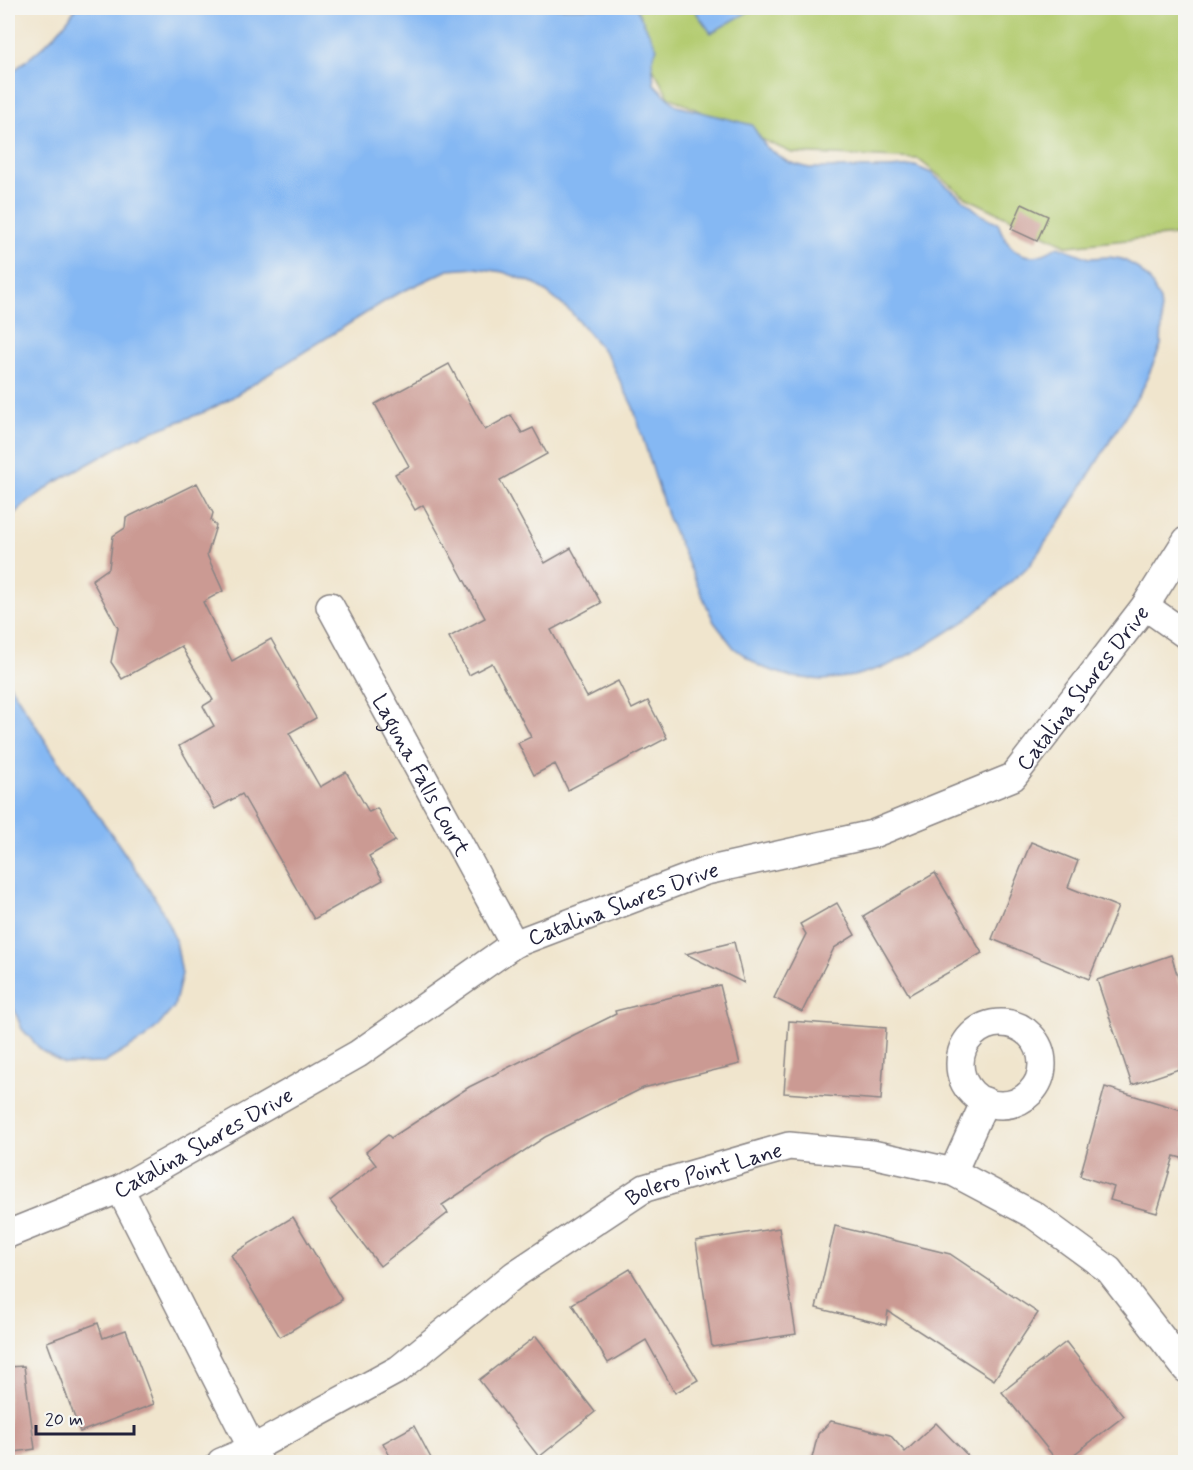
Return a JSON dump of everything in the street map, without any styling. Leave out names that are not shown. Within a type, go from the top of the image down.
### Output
[{"type":"street","name":"Catalina Shores Drive","points":[[8,1234],[120,1189],[358,1054],[514,944],[706,871],[873,834],[1013,777],[1145,606],[1185,541]]},
{"type":"street","name":"Laguna Falls Court","points":[[330,606],[514,944]]},
{"type":"street","points":[[1145,606],[1185,634]]},
{"type":"street","points":[[953,1172],[984,1101]]},
{"type":"street","name":"Bolero Point Lane","points":[[221,1462],[255,1456],[399,1369],[514,1275],[645,1188],[789,1146],[872,1154],[953,1172],[1034,1215],[1109,1270],[1185,1369]]},
{"type":"street","points":[[120,1189],[255,1456]]},
{"type":"green space","points":[[620,8],[1185,8],[1185,234],[1068,246],[967,198],[918,159],[792,153],[669,97]]},
{"type":"water","points":[[76,8],[636,8],[657,48],[652,60],[654,84],[677,106],[752,125],[766,147],[788,162],[809,168],[915,166],[931,173],[982,215],[998,223],[1008,242],[1021,254],[1038,255],[1058,246],[1089,258],[1122,259],[1135,266],[1150,281],[1160,301],[1161,345],[1143,388],[1063,517],[1029,566],[968,619],[922,648],[887,666],[854,676],[823,680],[791,677],[761,667],[734,648],[714,622],[668,518],[633,407],[607,355],[571,312],[536,284],[503,272],[476,268],[448,270],[393,296],[231,398],[207,411],[135,438],[56,482],[22,506],[8,520],[8,75],[54,36]]},
{"type":"water","points":[[693,8],[755,8],[711,33]]},
{"type":"water","points":[[8,682],[64,770],[111,833],[159,904],[176,941],[182,974],[174,1007],[144,1039],[104,1063],[64,1064],[42,1051],[22,1029],[8,994]]},
{"type":"building","points":[[1022,204],[1048,216],[1037,241],[1011,229]]},
{"type":"building","points":[[449,364],[485,430],[511,415],[522,433],[533,428],[547,454],[500,480],[545,563],[571,548],[601,603],[551,630],[587,697],[618,681],[632,709],[648,701],[667,738],[568,790],[555,764],[534,775],[518,743],[531,737],[492,663],[469,675],[449,637],[485,618],[423,505],[415,510],[395,474],[409,466],[375,404]]},
{"type":"building","points":[[197,483],[213,513],[211,520],[216,526],[207,555],[223,591],[203,602],[232,661],[271,639],[316,718],[289,733],[320,787],[346,772],[369,812],[377,808],[395,841],[369,856],[383,880],[314,919],[242,794],[215,809],[179,746],[214,726],[203,706],[213,700],[181,646],[122,679],[111,662],[118,628],[92,580],[109,568],[113,536],[125,528],[126,518]]},
{"type":"building","points":[[1031,842],[1078,861],[1068,887],[1118,907],[1089,979],[992,939]]},
{"type":"building","points":[[935,873],[982,953],[909,995],[863,916]]},
{"type":"building","points":[[837,903],[855,935],[834,948],[802,1012],[774,998],[806,934],[800,924]]},
{"type":"building","points":[[734,942],[744,983],[686,954]]},
{"type":"building","points":[[1171,955],[1185,999],[1185,1067],[1132,1085],[1097,980]]},
{"type":"building","points":[[720,985],[740,1064],[643,1088],[545,1137],[442,1205],[448,1213],[380,1266],[330,1201],[376,1165],[366,1152],[388,1135],[391,1138],[469,1087],[616,1014],[615,1011]]},
{"type":"building","points":[[789,1021],[886,1028],[881,1100],[784,1093]]},
{"type":"building","points":[[1105,1087],[1185,1111],[1185,1159],[1174,1156],[1157,1213],[1110,1200],[1114,1187],[1080,1176]]},
{"type":"building","points":[[293,1217],[342,1300],[280,1337],[231,1255]]},
{"type":"building","points":[[835,1226],[950,1254],[1038,1313],[994,1380],[888,1311],[886,1325],[816,1308]]},
{"type":"building","points":[[779,1228],[796,1334],[712,1347],[696,1241]]},
{"type":"building","points":[[630,1269],[698,1380],[675,1393],[646,1340],[608,1363],[572,1304]]},
{"type":"building","points":[[98,1323],[103,1338],[126,1330],[154,1404],[80,1432],[47,1342]]},
{"type":"building","points":[[536,1336],[595,1412],[539,1457],[479,1380]]},
{"type":"building","points":[[1066,1342],[1124,1416],[1064,1462],[1058,1462],[1002,1392]]},
{"type":"building","points":[[24,1366],[35,1449],[8,1453],[8,1367]]},
{"type":"building","points":[[831,1421],[890,1435],[905,1452],[936,1423],[974,1462],[811,1462],[818,1434]]},
{"type":"building","points":[[414,1426],[433,1462],[393,1462],[383,1443]]}]
